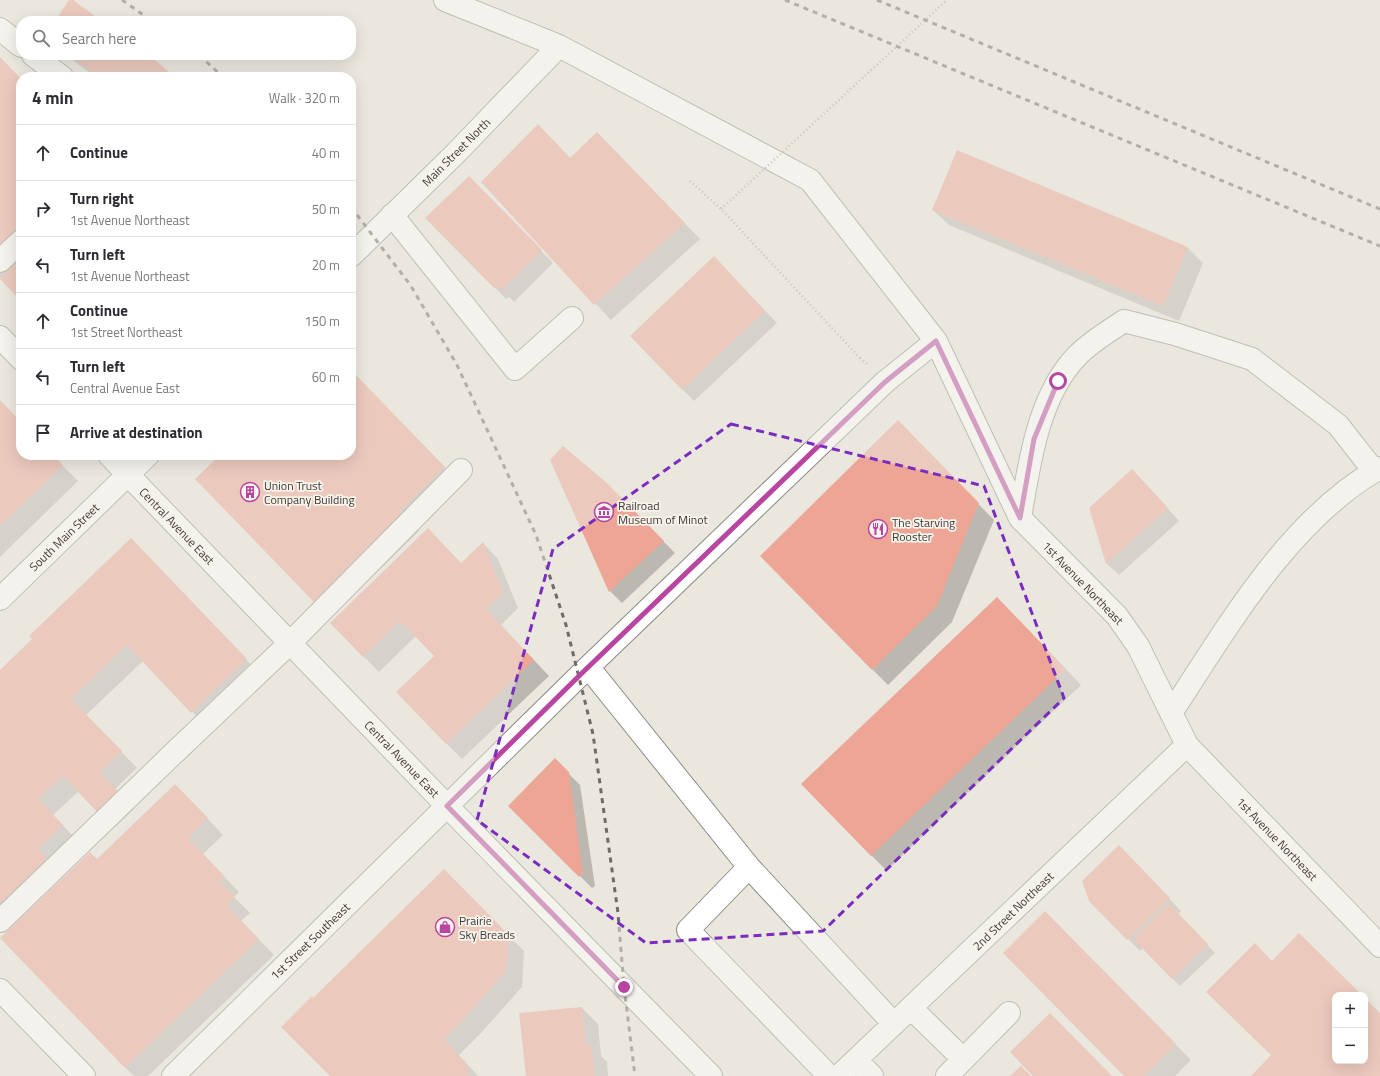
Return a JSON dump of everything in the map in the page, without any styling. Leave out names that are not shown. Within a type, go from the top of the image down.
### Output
[{"type":"street","name":"1st Avenue Northeast","points":[[445,0],[559,46],[810,180],[936,341],[1020,518],[1117,616],[1138,646],[1187,745],[1380,946]]},
{"type":"street","points":[[0,30],[16,42]]},
{"type":"street","name":"Main Street North","points":[[356,251],[457,152],[559,46]]},
{"type":"street","points":[[40,60],[55,72]]},
{"type":"street","points":[[392,215],[515,369],[572,318]]},
{"type":"street","points":[[0,261],[16,245]]},
{"type":"street","points":[[1020,518],[1034,439],[1058,381],[1077,356],[1124,321],[1175,334],[1252,359],[1338,425],[1377,470],[1361,478],[1318,516],[1290,544],[1255,587],[1171,713]]},
{"type":"street","points":[[0,337],[16,354]]},
{"type":"street","name":"1st Street Southeast","points":[[173,1076],[447,806],[885,382],[936,341]]},
{"type":"street","name":"Central Avenue East","points":[[114,460],[447,806],[711,1076]]},
{"type":"street","points":[[128,475],[143,460]]},
{"type":"street","points":[[0,921],[290,643],[461,470]]},
{"type":"street","name":"South Main Street","points":[[0,599],[128,475]]},
{"type":"street","points":[[589,668],[749,867],[894,1024]]},
{"type":"street","name":"2nd Street Northeast","points":[[839,1076],[1187,745]]},
{"type":"street","points":[[749,867],[688,930],[829,1076]]},
{"type":"street","points":[[0,990],[84,1076]]},
{"type":"street","points":[[911,1008],[963,1060]]},
{"type":"street","points":[[947,1076],[1009,1013]]},
{"type":"street","points":[[856,1060],[872,1076]]},
{"type":"path","points":[[721,209],[947,0]]},
{"type":"path","points":[[690,181],[721,209],[860,358]]},
{"type":"highlighted area","points":[[731,424],[984,486],[1064,698],[823,931],[646,943],[477,820],[553,549]]},
{"type":"building","points":[[69,0],[73,0],[95,16],[58,16]]},
{"type":"building","points":[[0,57],[16,74],[16,233],[0,248]]},
{"type":"building","points":[[76,60],[155,60],[169,72],[91,72]]},
{"type":"building","points":[[538,124],[570,158],[597,132],[685,223],[594,305],[481,182]]},
{"type":"building","points":[[957,150],[1188,247],[1163,306],[932,210]]},
{"type":"building","points":[[469,176],[542,250],[501,291],[496,285],[494,288],[425,218]]},
{"type":"building","points":[[714,256],[765,311],[682,390],[630,336]]},
{"type":"building","points":[[16,263],[16,296],[0,279]]},
{"type":"building","points":[[356,375],[445,467],[400,511],[404,515],[314,602],[195,479],[215,460],[356,460]]},
{"type":"building","points":[[0,400],[16,417],[16,460],[58,460],[63,465],[0,526]]},
{"type":"building","name":"The Starving Rooster","points":[[898,420],[979,503],[937,606],[872,670],[760,556]]},
{"type":"building","name":"Railroad Museum of Minot","points":[[563,446],[607,483],[664,541],[609,592],[550,460]]},
{"type":"building","points":[[1132,469],[1168,508],[1106,564],[1089,508]]},
{"type":"building","points":[[428,528],[461,563],[483,542],[503,592],[486,609],[534,660],[446,744],[396,692],[434,656],[400,621],[363,657],[330,623]]},
{"type":"building","points":[[131,538],[247,659],[191,713],[127,645],[71,699],[122,751],[100,772],[119,792],[98,813],[63,776],[38,799],[63,825],[38,849],[47,859],[0,904],[0,670],[32,639],[29,636]]},
{"type":"building","points":[[997,597],[1066,669],[871,856],[801,784]]},
{"type":"building","points":[[555,758],[569,772],[583,873],[579,877],[508,806]]},
{"type":"building","points":[[175,784],[208,818],[188,838],[224,876],[219,881],[235,897],[226,905],[259,939],[125,1068],[0,938],[90,852],[97,859]]},
{"type":"building","points":[[1119,845],[1170,898],[1127,940],[1089,901],[1082,881]]},
{"type":"building","points":[[444,869],[509,935],[506,971],[465,1018],[444,1039],[467,1064],[469,1076],[330,1076],[281,1027],[312,996],[313,998]]},
{"type":"building","points":[[1169,904],[1208,944],[1172,979],[1133,939]]},
{"type":"building","points":[[1045,911],[1176,1044],[1144,1076],[1124,1076],[1003,953]]},
{"type":"building","points":[[1299,933],[1359,992],[1332,992],[1332,1064],[1368,1064],[1368,1001],[1380,1013],[1380,1076],[1251,1076],[1271,1055],[1206,992],[1255,943],[1272,961]]},
{"type":"building","points":[[582,1007],[586,1045],[591,1045],[595,1076],[526,1076],[519,1013]]},
{"type":"building","points":[[1050,1013],[1112,1076],[1033,1076],[1010,1052]]},
{"type":"building","points":[[1021,1066],[1031,1076],[1010,1076]]},
{"type":"railway","points":[[122,0],[145,16]]},
{"type":"railway","points":[[785,0],[1380,246]]},
{"type":"railway","points":[[877,0],[1380,209]]},
{"type":"railway","points":[[204,60],[218,72]]},
{"type":"railway","points":[[356,214],[411,286],[457,365],[536,535],[566,625],[593,734],[618,913],[624,987],[635,1076]]},
{"type":"place","name":"Union Trust Company Building","points":[[250,492]]},
{"type":"place","name":"Railroad Museum of Minot","points":[[604,512]]},
{"type":"place","name":"The Starving Rooster","points":[[878,529]]},
{"type":"place","name":"Prairie Sky Breads","points":[[445,927]]},
{"type":"route","points":[[624,987],[447,806],[580,675],[885,382],[936,341],[1020,518],[1034,439],[1058,381]]}]
